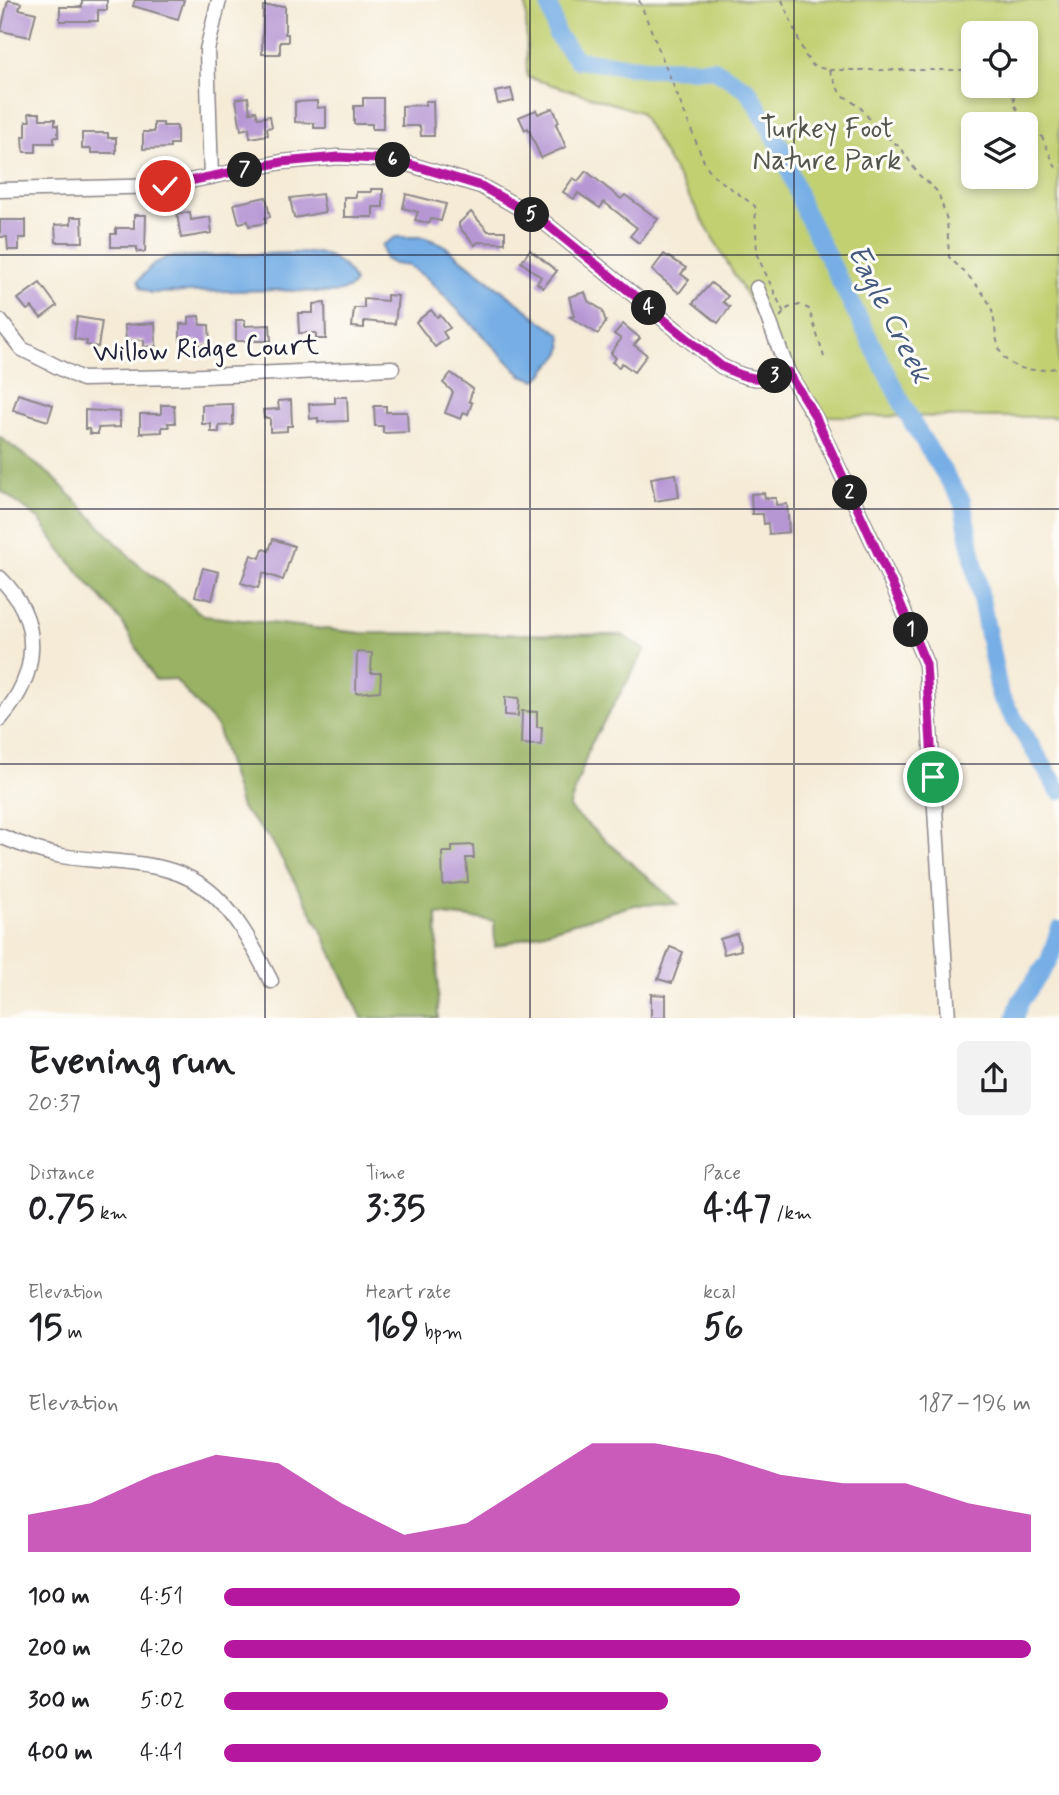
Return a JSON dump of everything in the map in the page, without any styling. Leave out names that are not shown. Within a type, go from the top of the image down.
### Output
[{"type":"street","points":[[211,177],[207,50],[219,0]]},
{"type":"street","points":[[0,190],[165,186],[282,162],[338,157],[396,160],[481,186],[544,222],[721,366],[752,379],[770,378],[788,372]]},
{"type":"street","points":[[757,288],[788,372],[815,416],[926,664],[948,1018]]},
{"type":"street","name":"Willow Ridge Court","points":[[0,321],[22,349],[82,379],[391,368]]},
{"type":"street","points":[[0,578],[12,590],[27,618],[32,652],[23,686],[0,719]]},
{"type":"street","points":[[0,836],[26,847],[62,856],[147,864],[199,883],[214,894],[238,922],[271,981]]},
{"type":"path","points":[[639,0],[705,164],[714,176],[755,206],[757,255],[784,313]]},
{"type":"path","points":[[782,0],[805,55],[813,66],[830,70],[961,69]]},
{"type":"path","points":[[830,70],[840,93],[861,108],[877,129],[901,148],[918,174],[938,192],[947,220],[949,257],[973,281],[990,304],[1000,352],[1015,366],[1042,371],[1059,367]]},
{"type":"path","points":[[1014,98],[1016,108],[1042,138],[1059,170]]},
{"type":"path","points":[[771,325],[789,308],[800,305],[809,309],[824,357]]},
{"type":"green space","name":"Turkey Foot Nature Park","points":[[526,0],[1059,0],[1059,417],[816,416],[640,112],[527,77]]},
{"type":"green space","points":[[0,437],[53,477],[135,562],[204,616],[361,633],[622,635],[645,650],[590,746],[569,808],[678,904],[634,905],[495,947],[494,921],[437,914],[438,1018],[362,1018],[321,930],[272,841],[241,808],[217,727],[175,679],[155,680],[122,622],[60,550],[40,520],[0,490]]},
{"type":"water","points":[[396,237],[423,237],[442,244],[561,334],[560,354],[543,375],[536,380],[521,375],[428,279],[409,266],[394,264],[385,259],[382,245]]},
{"type":"water","points":[[294,253],[328,256],[347,270],[354,284],[334,293],[277,290],[151,293],[141,288],[138,281],[152,265],[167,257]]},
{"type":"building","points":[[8,0],[21,3],[19,9],[36,13],[30,37],[1,31]]},
{"type":"building","points":[[82,0],[107,0],[107,10],[98,10],[98,21],[60,21],[60,7],[82,7]]},
{"type":"building","points":[[135,0],[184,0],[178,19],[133,6]]},
{"type":"building","points":[[263,6],[285,6],[285,34],[288,34],[288,42],[280,42],[280,54],[262,54]]},
{"type":"building","points":[[511,89],[514,101],[498,104],[495,92]]},
{"type":"building","points":[[248,97],[250,112],[256,111],[258,118],[270,116],[272,127],[267,128],[268,135],[250,138],[249,128],[241,130],[236,99]]},
{"type":"building","points":[[363,98],[383,98],[383,129],[372,129],[372,124],[354,124],[354,106],[363,106]]},
{"type":"building","points":[[317,101],[317,108],[326,107],[326,128],[314,128],[314,123],[295,122],[295,102]]},
{"type":"building","points":[[425,101],[433,101],[434,136],[421,136],[420,126],[402,126],[402,106],[425,105]]},
{"type":"building","points":[[553,108],[559,122],[556,124],[566,147],[541,158],[528,128],[525,130],[519,117],[536,110],[538,114]]},
{"type":"building","points":[[29,113],[40,113],[40,119],[55,119],[55,125],[58,125],[58,137],[54,137],[54,143],[36,143],[36,152],[24,152],[23,136],[26,136],[26,121],[30,121]]},
{"type":"building","points":[[154,123],[177,126],[177,144],[170,144],[170,148],[143,149],[143,132],[154,132]]},
{"type":"building","points":[[82,133],[108,133],[108,138],[116,138],[116,153],[91,153],[91,149],[82,149]]},
{"type":"building","points":[[586,171],[621,199],[625,195],[658,219],[639,243],[630,236],[637,228],[604,202],[600,208],[578,193],[574,199],[563,192],[573,178],[578,181]]},
{"type":"building","points":[[371,189],[383,189],[383,207],[373,207],[373,217],[344,217],[344,197],[356,197],[356,192],[371,192]]},
{"type":"building","points":[[322,194],[325,212],[294,218],[290,198]]},
{"type":"building","points":[[406,194],[446,204],[441,221],[431,219],[429,223],[415,220],[418,212],[403,208]]},
{"type":"building","points":[[266,197],[270,217],[265,218],[266,223],[249,226],[248,221],[239,223],[234,204]]},
{"type":"building","points":[[190,212],[191,220],[210,217],[212,233],[181,238],[177,214]]},
{"type":"building","points":[[471,212],[488,231],[505,231],[505,243],[478,242],[475,245],[459,227],[459,223]]},
{"type":"building","points":[[134,215],[146,215],[145,252],[137,252],[137,247],[111,247],[111,234],[116,234],[116,228],[134,228]]},
{"type":"building","points":[[71,217],[82,217],[83,242],[56,242],[55,225],[71,224]]},
{"type":"building","points":[[0,220],[26,220],[26,238],[19,238],[19,250],[8,250],[7,237],[0,237]]},
{"type":"building","points":[[530,250],[557,271],[543,288],[537,283],[541,277],[521,262]]},
{"type":"building","points":[[664,254],[686,268],[681,274],[689,280],[679,293],[652,270]]},
{"type":"building","points":[[40,283],[57,306],[41,318],[32,307],[27,310],[18,299]]},
{"type":"building","points":[[711,283],[728,296],[723,302],[730,307],[718,323],[693,303]]},
{"type":"building","points":[[585,292],[588,301],[602,310],[606,322],[598,334],[570,317],[574,316],[569,297]]},
{"type":"building","points":[[387,295],[398,296],[395,324],[364,321],[364,328],[352,327],[354,308],[364,308],[364,299],[387,301]]},
{"type":"building","points":[[325,303],[326,339],[316,339],[316,333],[299,333],[298,313],[313,313],[313,304]]},
{"type":"building","points":[[431,310],[437,317],[440,315],[450,328],[443,332],[447,338],[435,347],[416,322]]},
{"type":"building","points":[[199,316],[200,325],[209,325],[210,344],[198,345],[198,341],[180,341],[180,324],[189,324],[189,317]]},
{"type":"building","points":[[77,317],[102,321],[98,347],[86,345],[87,341],[74,339]]},
{"type":"building","points":[[236,320],[245,320],[245,326],[270,325],[271,341],[236,341]]},
{"type":"building","points":[[155,323],[156,346],[144,347],[144,340],[126,341],[125,325]]},
{"type":"building","points":[[623,324],[640,338],[634,345],[647,355],[634,372],[622,363],[619,367],[612,362],[616,358],[611,353],[621,339],[614,334]]},
{"type":"building","points":[[451,373],[473,389],[468,414],[464,412],[461,419],[445,413],[453,392],[443,383]]},
{"type":"building","points":[[18,394],[53,405],[48,421],[13,410]]},
{"type":"building","points":[[335,397],[347,397],[348,421],[318,422],[318,418],[310,419],[309,404],[335,403]]},
{"type":"building","points":[[291,400],[292,426],[287,426],[287,431],[270,432],[270,418],[264,418],[263,410],[279,409],[278,401]]},
{"type":"building","points":[[233,404],[233,425],[219,426],[219,432],[211,432],[211,424],[202,424],[202,405]]},
{"type":"building","points":[[161,405],[174,405],[175,423],[162,427],[162,432],[140,433],[140,414],[161,414]]},
{"type":"building","points":[[374,406],[386,406],[386,412],[407,412],[408,432],[383,433],[383,426],[375,426]]},
{"type":"building","points":[[85,410],[120,412],[120,427],[98,428],[98,434],[90,434],[89,429],[85,429]]},
{"type":"building","points":[[676,474],[679,497],[655,501],[651,478]]},
{"type":"building","points":[[764,493],[765,498],[776,498],[776,505],[787,504],[789,532],[769,534],[768,523],[764,524],[763,514],[752,514],[751,494]]},
{"type":"building","points":[[273,539],[294,546],[283,580],[263,573],[258,588],[241,583],[251,555],[260,558],[263,549],[269,551]]},
{"type":"building","points":[[203,568],[219,572],[212,600],[195,596]]},
{"type":"building","points":[[357,652],[372,653],[371,673],[381,673],[380,691],[356,693]]},
{"type":"building","points":[[505,697],[519,698],[518,716],[505,715]]},
{"type":"building","points":[[522,711],[537,712],[537,727],[542,727],[541,745],[521,744]]},
{"type":"building","points":[[473,845],[474,858],[466,858],[468,882],[443,885],[442,852],[452,852],[452,846]]},
{"type":"building","points":[[737,934],[741,950],[724,954],[720,939]]},
{"type":"building","points":[[670,947],[683,952],[672,983],[658,979]]},
{"type":"building","points":[[651,994],[666,995],[666,1018],[651,1018]]},
{"type":"waterway","name":"Eagle Creek","points":[[548,0],[557,35],[577,60],[646,68],[714,69],[748,90],[781,147],[803,208],[889,378],[913,424],[962,501],[1000,696],[1059,791]]},
{"type":"waterway","name":"Eagle Creek","points":[[1015,1018],[1020,1002],[1049,961],[1059,930]]},
{"type":"route","points":[[165,186],[282,162],[338,157],[396,160],[481,186],[544,222],[721,366],[752,379],[770,378],[788,372],[815,416],[926,664],[933,777]]}]
